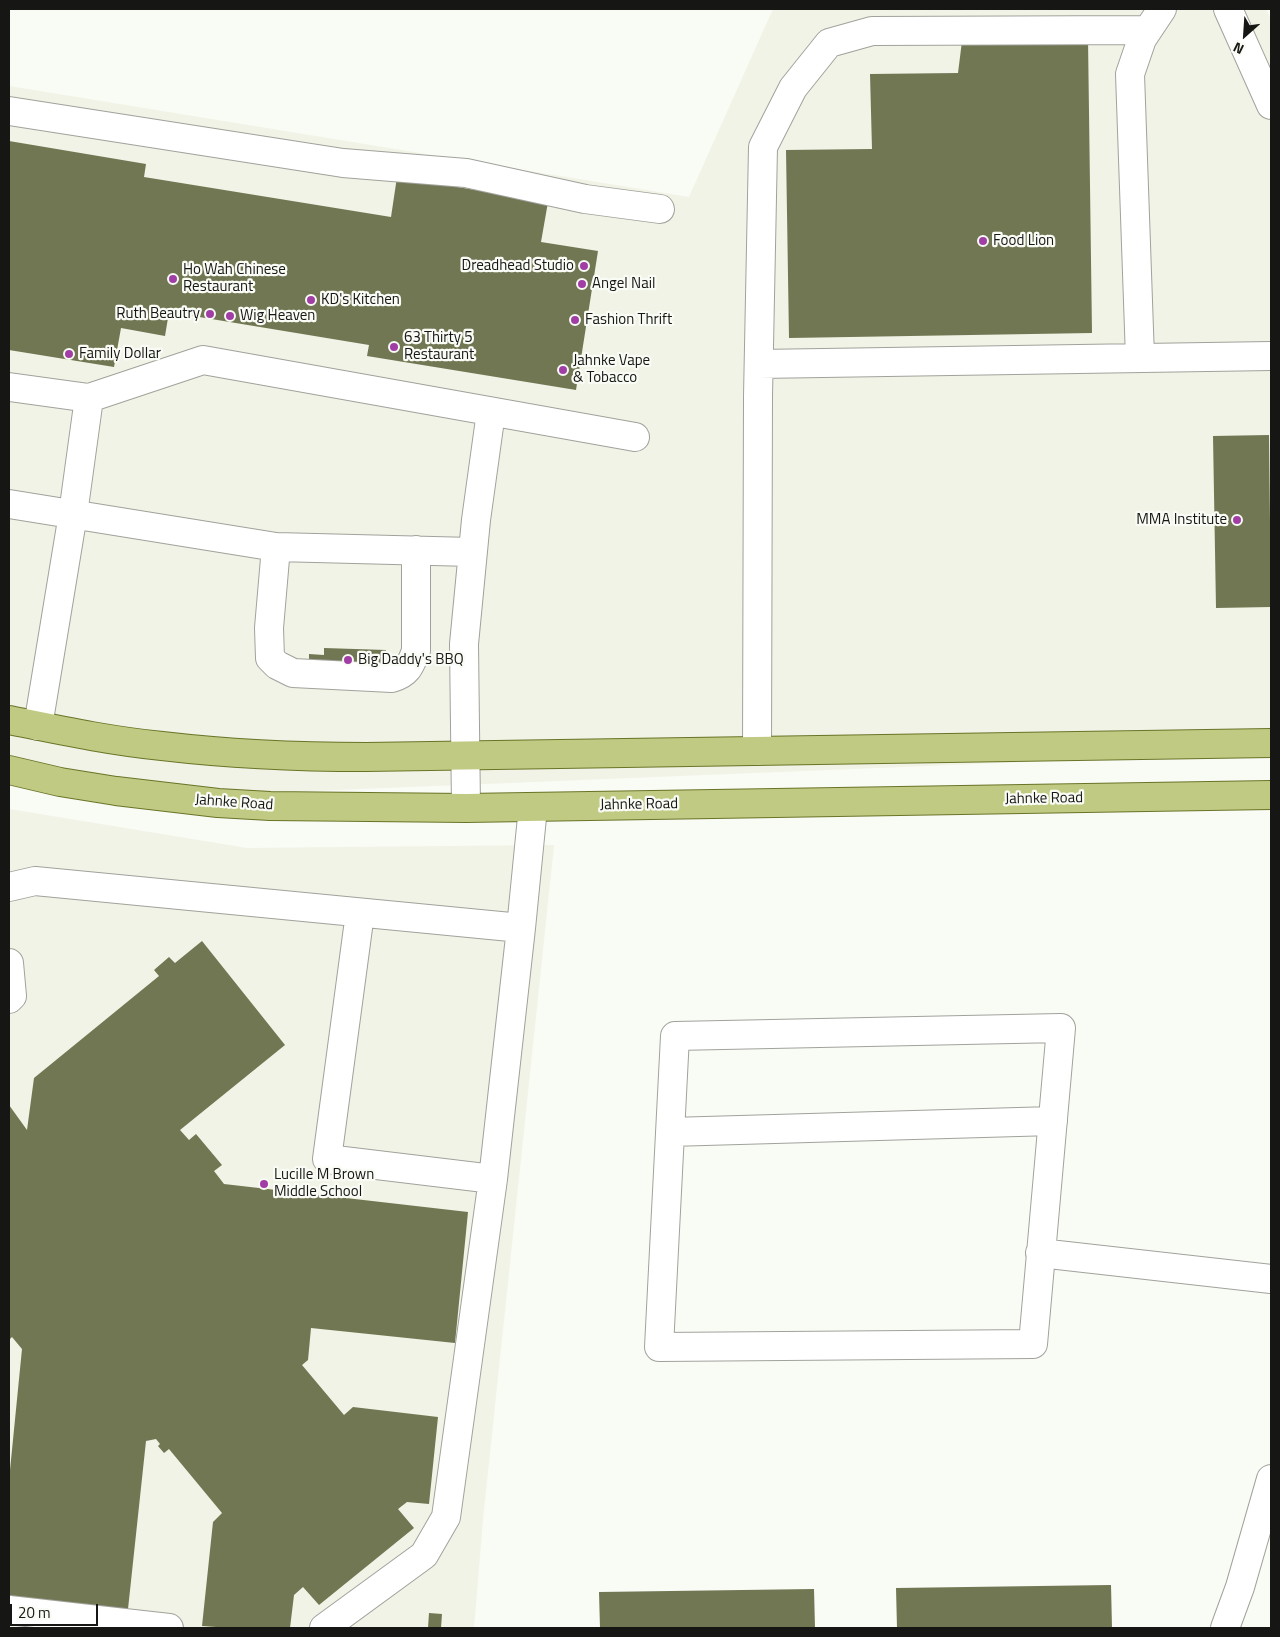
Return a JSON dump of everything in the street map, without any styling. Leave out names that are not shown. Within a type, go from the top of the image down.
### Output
[{"type":"main road","points":[[9,720],[160,746],[260,755],[357,757],[1271,743]]},
{"type":"main road","name":"Jahnke Road","points":[[9,770],[60,782],[116,791],[218,803],[280,806],[466,808],[1271,796]]},
{"type":"street","points":[[1228,9],[1271,105]]},
{"type":"street","points":[[1140,358],[1130,74],[1142,39],[1155,19]]},
{"type":"street","points":[[757,751],[759,364],[763,147],[793,88],[829,43],[872,30],[1155,19]]},
{"type":"street","points":[[9,111],[343,163],[466,174],[584,199],[660,209]]},
{"type":"street","points":[[759,364],[1271,356]]},
{"type":"street","points":[[9,387],[89,398],[203,360],[635,437]]},
{"type":"street","points":[[38,726],[73,514],[89,398]]},
{"type":"street","points":[[466,808],[464,644],[472,552],[491,412]]},
{"type":"street","points":[[9,504],[276,547],[472,552]]},
{"type":"street","points":[[276,547],[269,628],[270,658],[277,665],[293,673],[392,678],[404,674],[411,665],[416,651],[416,550]]},
{"type":"street","points":[[324,1628],[424,1555],[446,1517],[493,1179],[533,807]]},
{"type":"street","points":[[9,887],[35,881],[521,928]]},
{"type":"street","points":[[360,913],[327,1159],[493,1179]]},
{"type":"street","points":[[9,963],[12,996],[9,999]]},
{"type":"street","points":[[1061,1028],[1033,1344],[659,1347],[670,1132],[675,1036],[1061,1028]]},
{"type":"street","points":[[670,1132],[1053,1121]]},
{"type":"street","points":[[1040,1253],[1271,1279]]},
{"type":"street","points":[[1225,1628],[1240,1587],[1271,1479]]},
{"type":"street","points":[[9,1610],[169,1628]]},
{"type":"shaded area","points":[[773,9],[1266,9],[1271,20],[1271,752],[261,793],[9,773],[9,86],[689,197]]},
{"type":"shaded area","name":"Lucille M Brown Middle School","points":[[9,809],[247,848],[554,845],[483,1519],[474,1628],[9,1628]]},
{"type":"building","name":"Food Lion","points":[[1088,39],[1092,333],[789,338],[786,150],[872,149],[870,74],[958,73],[962,41]]},
{"type":"building","points":[[9,141],[146,164],[144,177],[391,217],[397,177],[548,202],[541,242],[598,251],[576,390],[367,356],[369,345],[169,312],[165,336],[121,328],[114,367],[9,350]]},
{"type":"building","points":[[1269,435],[1271,607],[1216,608],[1213,436]]},
{"type":"building","name":"Big Daddy's BBQ","points":[[324,648],[386,650],[386,668],[309,666],[309,654],[324,655]]},
{"type":"building","points":[[202,941],[285,1045],[180,1130],[189,1140],[196,1134],[222,1165],[214,1171],[224,1184],[468,1212],[455,1343],[311,1328],[308,1360],[302,1365],[344,1415],[353,1407],[438,1417],[429,1504],[407,1502],[398,1509],[414,1528],[319,1605],[303,1587],[294,1595],[290,1628],[202,1626],[213,1522],[222,1513],[169,1449],[164,1453],[158,1446],[160,1444],[156,1439],[146,1441],[128,1609],[9,1596],[9,1480],[22,1349],[12,1337],[9,1340],[9,1105],[27,1130],[34,1078],[159,976],[154,970],[169,957],[175,963]]},
{"type":"building","points":[[1111,1585],[1112,1628],[897,1628],[896,1588]]},
{"type":"building","points":[[814,1589],[815,1628],[600,1628],[599,1592]]},
{"type":"building","points":[[429,1613],[442,1614],[441,1628],[428,1628]]},
{"type":"place","name":"Food Lion","points":[[983,241]]},
{"type":"place","name":"Dreadhead Studio","points":[[584,266]]},
{"type":"place","name":"Ho Wah Chinese Restaurant","points":[[173,279]]},
{"type":"place","name":"Angel Nail","points":[[582,284]]},
{"type":"place","name":"KD's Kitchen","points":[[311,300]]},
{"type":"place","name":"Ruth Beautry","points":[[210,314]]},
{"type":"place","name":"Wig Heaven","points":[[230,316]]},
{"type":"place","name":"Fashion Thrift","points":[[575,320]]},
{"type":"place","name":"63 Thirty 5 Restaurant","points":[[394,347]]},
{"type":"place","name":"Family Dollar","points":[[69,354]]},
{"type":"place","name":"Jahnke Vape & Tobacco","points":[[563,370]]},
{"type":"place","name":"MMA Institute","points":[[1237,520]]},
{"type":"place","name":"Big Daddy's BBQ","points":[[348,660]]},
{"type":"place","name":"Lucille M Brown Middle School","points":[[264,1184]]}]
